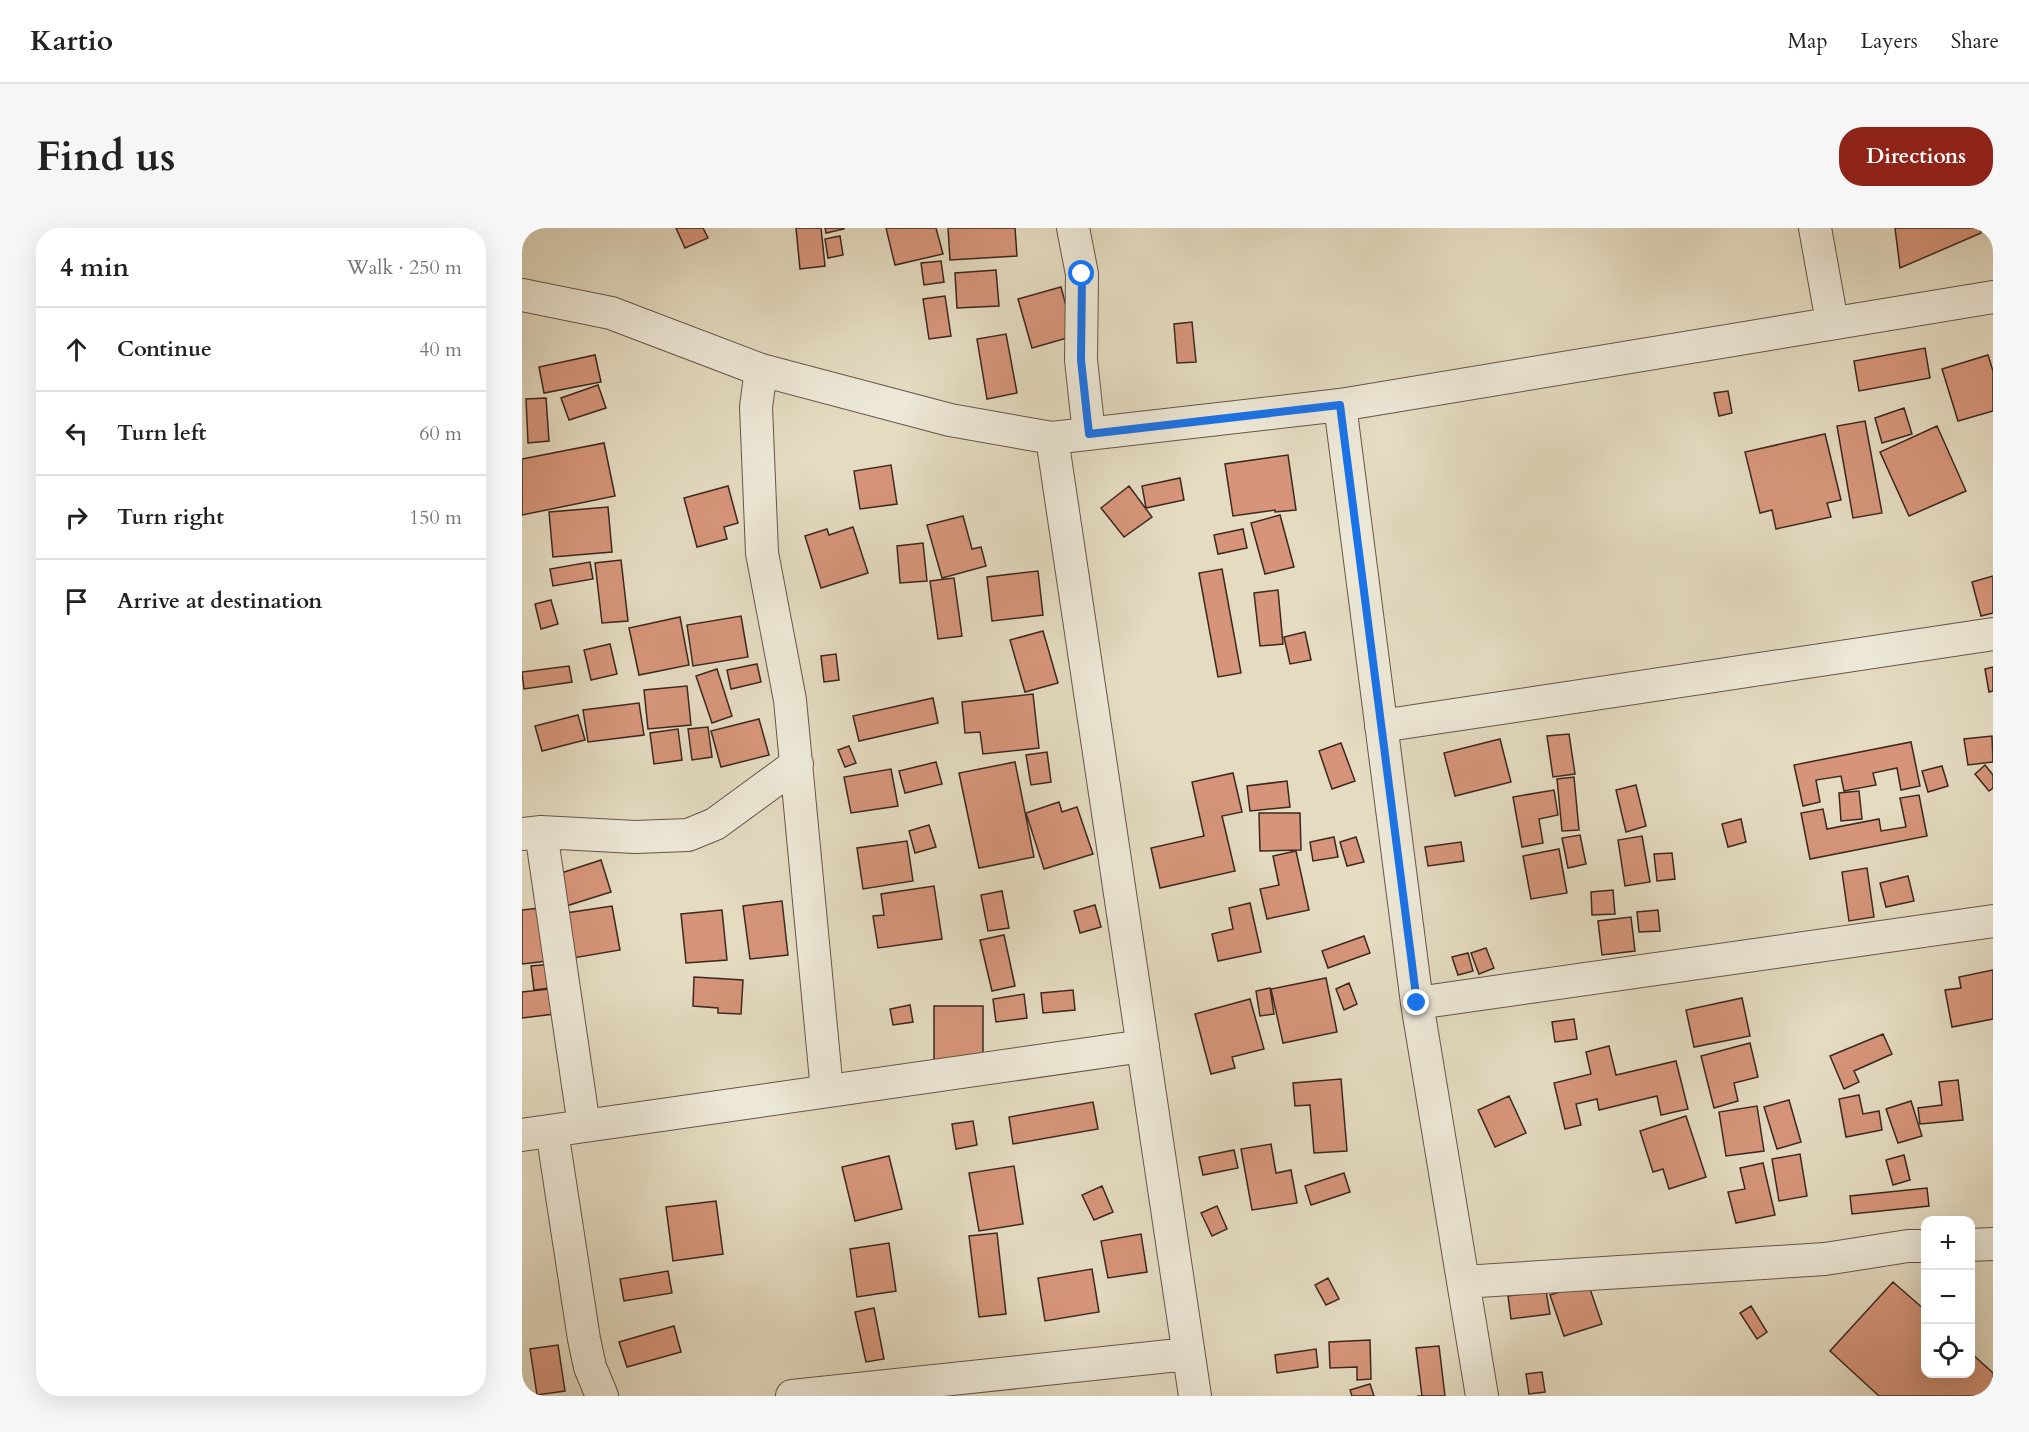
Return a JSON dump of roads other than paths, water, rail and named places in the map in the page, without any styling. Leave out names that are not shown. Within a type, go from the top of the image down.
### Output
[{"type":"street","points":[[1073,228],[1082,274],[1081,360],[1089,434]]},
{"type":"street","points":[[1815,228],[1832,322]]},
{"type":"street","points":[[522,296],[611,313],[761,370],[950,420],[1052,438],[1340,405],[1993,297]]},
{"type":"street","points":[[761,370],[756,407],[762,553],[790,700],[827,1091]]},
{"type":"street","points":[[1340,405],[1417,1003],[1482,1396]]},
{"type":"street","points":[[1052,438],[1195,1396]]},
{"type":"street","points":[[1381,726],[1993,634]]},
{"type":"street","points":[[584,1126],[532,833],[635,837],[688,835],[715,824],[797,764]]},
{"type":"street","points":[[1417,1003],[1993,921]]},
{"type":"street","points":[[602,1396],[590,1367],[537,1133],[1143,1046]]},
{"type":"street","points":[[1975,1245],[1993,1244]]},
{"type":"street","points":[[1463,1282],[1825,1259],[1921,1246]]},
{"type":"street","points":[[792,1396],[1188,1354]]}]
